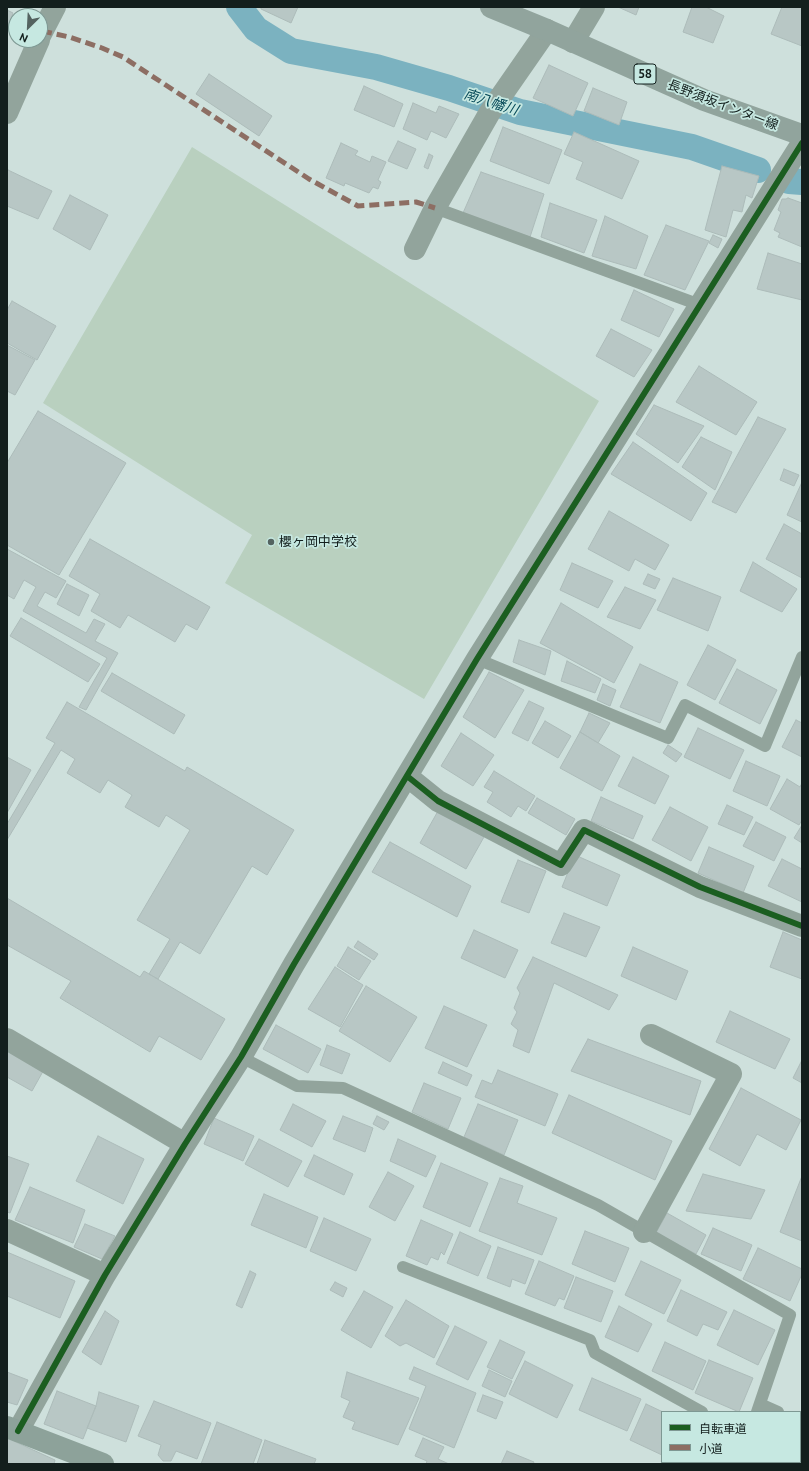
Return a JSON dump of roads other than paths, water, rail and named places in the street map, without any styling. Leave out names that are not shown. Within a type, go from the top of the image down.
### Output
[{"type":"main road","name":"長野須坂インター線","points":[[491,7],[547,30],[704,100],[802,135]]},
{"type":"street","points":[[48,21],[55,7]]},
{"type":"street","points":[[572,42],[594,7]]},
{"type":"street","points":[[415,249],[435,208],[495,105],[547,30]]},
{"type":"street","points":[[7,113],[35,48]]},
{"type":"street","points":[[103,1464],[13,1429],[185,1144],[241,1057],[294,964],[477,659],[802,143]]},
{"type":"street","points":[[407,776],[438,801],[561,865],[584,830],[700,887],[802,926]]},
{"type":"street","points":[[644,1232],[731,1074],[651,1035]]},
{"type":"street","points":[[7,1039],[185,1144]]},
{"type":"street","points":[[7,1230],[105,1275]]},
{"type":"lane","points":[[435,208],[700,305]]},
{"type":"lane","points":[[477,659],[668,738],[685,705],[765,746],[802,657]]},
{"type":"lane","points":[[241,1057],[298,1086],[343,1088],[598,1205],[790,1315],[759,1408],[773,1411]]},
{"type":"lane","points":[[403,1267],[590,1340],[595,1353],[700,1411]]},
{"type":"waterway","name":"南八幡川","points":[[239,7],[256,29],[291,51],[376,67],[449,88],[520,112],[692,147],[758,170]]},
{"type":"waterway","name":"南八幡川","points":[[789,181],[802,182]]},
{"type":"place","name":"櫻ヶ岡中学校","points":[[271,542]]}]
